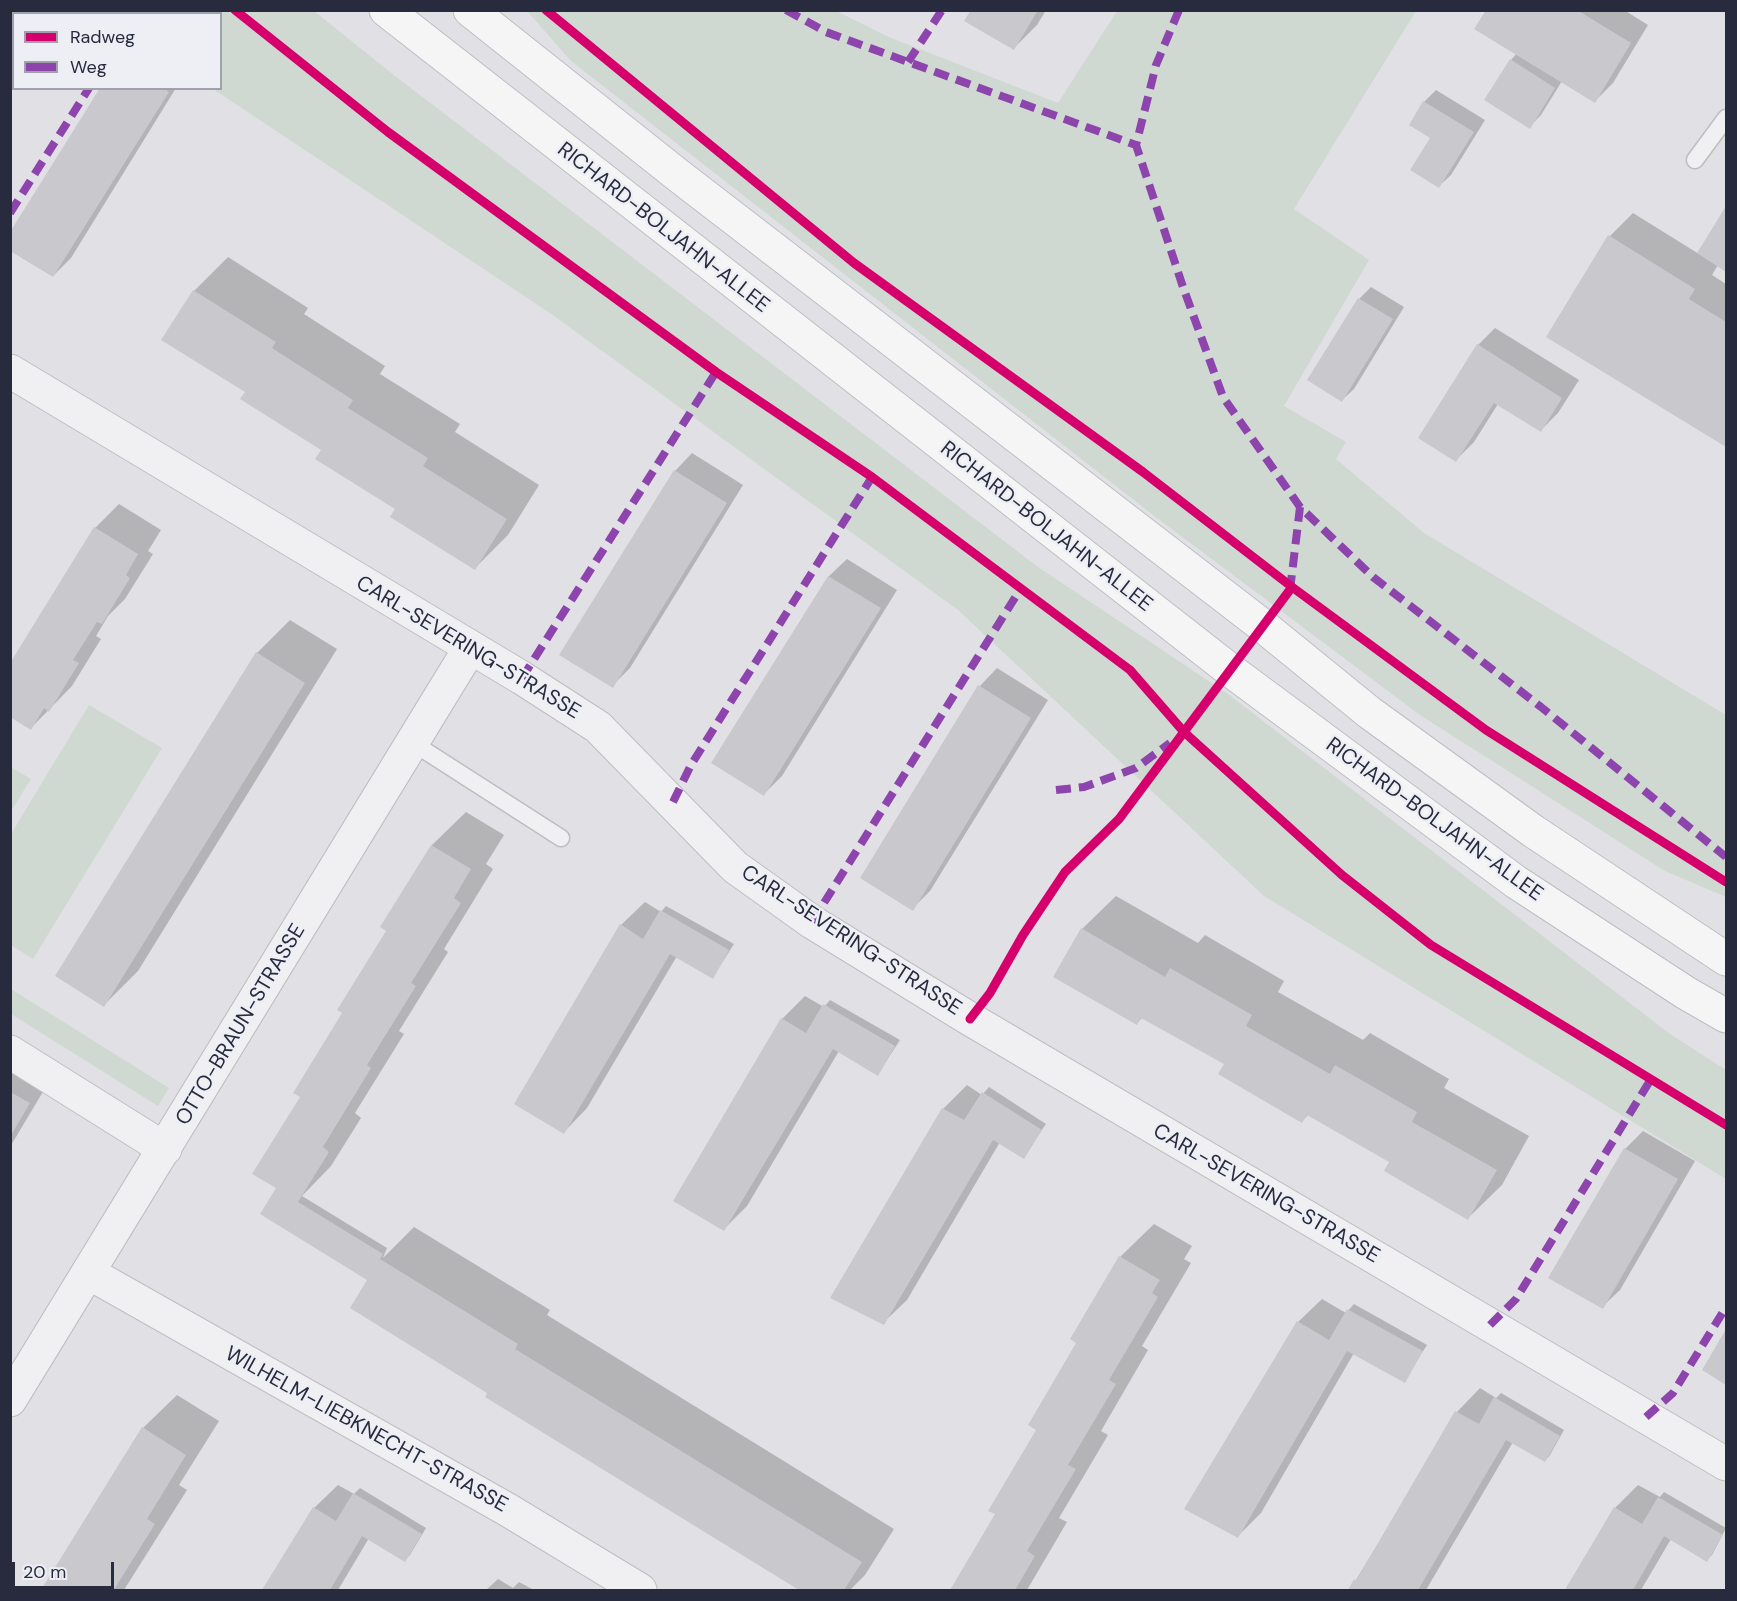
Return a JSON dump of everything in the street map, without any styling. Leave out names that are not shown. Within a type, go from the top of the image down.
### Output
[{"type":"main road","name":"RICHARD-BOLJAHN-ALLEE","points":[[386,10],[1230,670],[1516,882],[1686,993],[1726,1016]]},
{"type":"main road","points":[[470,10],[679,176],[1263,626],[1370,713],[1533,831],[1726,959]]},
{"type":"street","name":"CARL-SEVERING-STRASSE","points":[[10,371],[522,678],[598,727],[735,867],[812,922],[970,1019],[1726,1464]]},
{"type":"street","name":"OTTO-BRAUN-STRASSE","points":[[10,1400],[470,648]]},
{"type":"street","points":[[10,1052],[165,1149]]},
{"type":"street","name":"WILHELM-LIEBKNECHT-STRASSE","points":[[89,1273],[508,1510],[640,1590]]},
{"type":"lane","points":[[1695,160],[1726,118]]},
{"type":"lane","points":[[413,743],[561,838]]},
{"type":"shaded area","points":[[314,11],[395,76],[1038,567],[1228,694],[1670,1034],[1726,1070],[1726,1179],[1264,896],[958,610],[550,313],[215,90],[222,90],[222,12],[96,12]]},
{"type":"shaded area","points":[[527,11],[836,11],[891,38],[1058,103],[1117,11],[1416,11],[1294,209],[1369,260],[1284,406],[1346,442],[1336,459],[1424,533],[1726,715],[1726,897],[1665,871],[1420,715],[1153,515],[571,61]]},
{"type":"shaded area","points":[[89,705],[162,748],[33,959],[11,945],[11,834]]},
{"type":"shaded area","points":[[11,767],[31,779],[11,811]]},
{"type":"shaded area","points":[[11,989],[169,1088],[158,1106],[11,1014]]},
{"type":"building","points":[[971,10],[1038,10],[1014,50],[964,21]]},
{"type":"building","points":[[1486,10],[1577,10],[1631,43],[1595,103],[1474,29]]},
{"type":"building","points":[[1510,59],[1555,88],[1530,129],[1484,100]]},
{"type":"building","points":[[99,90],[166,90],[169,92],[53,277],[10,251],[10,232]]},
{"type":"building","points":[[1423,101],[1474,132],[1439,188],[1410,170],[1430,138],[1409,125]]},
{"type":"building","points":[[1726,206],[1726,272],[1697,253]]},
{"type":"building","points":[[1608,235],[1695,289],[1689,299],[1726,322],[1726,447],[1546,337]]},
{"type":"building","points":[[193,290],[276,342],[272,348],[353,400],[348,408],[428,458],[423,466],[507,519],[475,570],[390,517],[395,509],[315,459],[321,450],[240,399],[245,392],[161,340]]},
{"type":"building","points":[[1358,298],[1393,319],[1342,402],[1307,380]]},
{"type":"building","points":[[1477,344],[1562,398],[1541,432],[1494,403],[1456,462],[1418,438]]},
{"type":"building","points":[[674,470],[727,503],[613,688],[559,655]]},
{"type":"building","points":[[94,527],[138,554],[126,575],[130,578],[102,624],[97,622],[73,660],[79,663],[49,712],[44,708],[31,730],[10,717],[10,663]]},
{"type":"building","points":[[828,576],[881,608],[764,796],[711,763]]},
{"type":"building","points":[[256,652],[305,683],[104,1007],[55,976]]},
{"type":"building","points":[[978,685],[1031,718],[913,911],[860,878]]},
{"type":"building","points":[[431,845],[471,869],[454,898],[461,903],[411,983],[416,986],[367,1065],[371,1068],[323,1147],[329,1152],[298,1202],[383,1254],[380,1259],[518,1344],[515,1349],[862,1562],[844,1590],[799,1590],[485,1397],[487,1393],[350,1308],[367,1280],[260,1214],[276,1188],[252,1174],[300,1097],[293,1093],[342,1013],[337,1010],[386,931],[380,927]]},
{"type":"building","points":[[660,910],[729,950],[713,979],[670,954],[564,1134],[514,1104],[620,924],[643,939]]},
{"type":"building","points":[[1081,928],[1165,977],[1170,968],[1252,1015],[1246,1026],[1330,1074],[1335,1065],[1417,1112],[1412,1122],[1497,1170],[1468,1220],[1384,1171],[1389,1162],[1307,1115],[1302,1123],[1218,1074],[1224,1064],[1141,1018],[1137,1025],[1053,977]]},
{"type":"building","points":[[823,1004],[895,1046],[878,1076],[833,1049],[724,1231],[673,1201],[781,1018],[806,1033]]},
{"type":"building","points":[[10,1092],[30,1103],[10,1137]]},
{"type":"building","points":[[982,1092],[1042,1130],[1024,1159],[993,1140],[884,1325],[830,1298],[942,1108],[964,1120]]},
{"type":"building","points":[[1624,1148],[1678,1179],[1603,1309],[1548,1278]]},
{"type":"building","points":[[1119,1256],[1160,1280],[1152,1293],[1158,1297],[1109,1380],[1116,1384],[1068,1465],[1076,1469],[1027,1551],[1035,1556],[1015,1590],[950,1590],[995,1514],[988,1511],[1036,1430],[1028,1425],[1076,1343],[1070,1339]]},
{"type":"building","points":[[1347,1309],[1423,1351],[1405,1383],[1347,1351],[1238,1538],[1184,1509],[1297,1321],[1329,1340]]},
{"type":"building","points":[[1726,1329],[1726,1385],[1702,1370]]},
{"type":"building","points":[[1494,1397],[1560,1436],[1545,1462],[1506,1440],[1418,1590],[1348,1590],[1354,1579],[1356,1581],[1455,1411],[1479,1424]]},
{"type":"building","points":[[142,1427],[186,1455],[147,1519],[155,1524],[115,1588],[41,1590]]},
{"type":"building","points":[[353,1493],[422,1534],[405,1562],[362,1536],[330,1590],[262,1590],[313,1507],[336,1521]]},
{"type":"building","points":[[1658,1497],[1723,1535],[1707,1562],[1664,1536],[1633,1590],[1565,1590],[1614,1507],[1642,1524]]},
{"type":"marked path","points":[[786,10],[826,32],[1136,145]]},
{"type":"marked path","points":[[908,62],[942,10]]},
{"type":"marked path","points":[[1179,10],[1156,65],[1136,145],[1183,287],[1223,397],[1300,507],[1373,577],[1541,707],[1726,857]]},
{"type":"marked path","points":[[10,213],[88,90]]},
{"type":"marked path","points":[[522,678],[716,372]]},
{"type":"marked path","points":[[673,802],[691,765],[872,477]]},
{"type":"marked path","points":[[1290,590],[1300,507]]},
{"type":"marked path","points":[[812,922],[1021,588]]},
{"type":"marked path","points":[[1056,790],[1084,787],[1136,768],[1170,743]]},
{"type":"marked path","points":[[1490,1325],[1516,1299],[1651,1079]]},
{"type":"marked path","points":[[1646,1417],[1673,1393],[1726,1307]]},
{"type":"cycle path","points":[[235,10],[388,132],[716,372],[872,477],[1130,670],[1184,732],[1342,875],[1431,945],[1726,1125]]},
{"type":"cycle path","points":[[546,10],[854,263],[1143,472],[1292,587],[1486,730],[1726,882]]},
{"type":"cycle path","points":[[970,1019],[990,993],[1023,935],[1065,872],[1119,819],[1292,587]]}]
